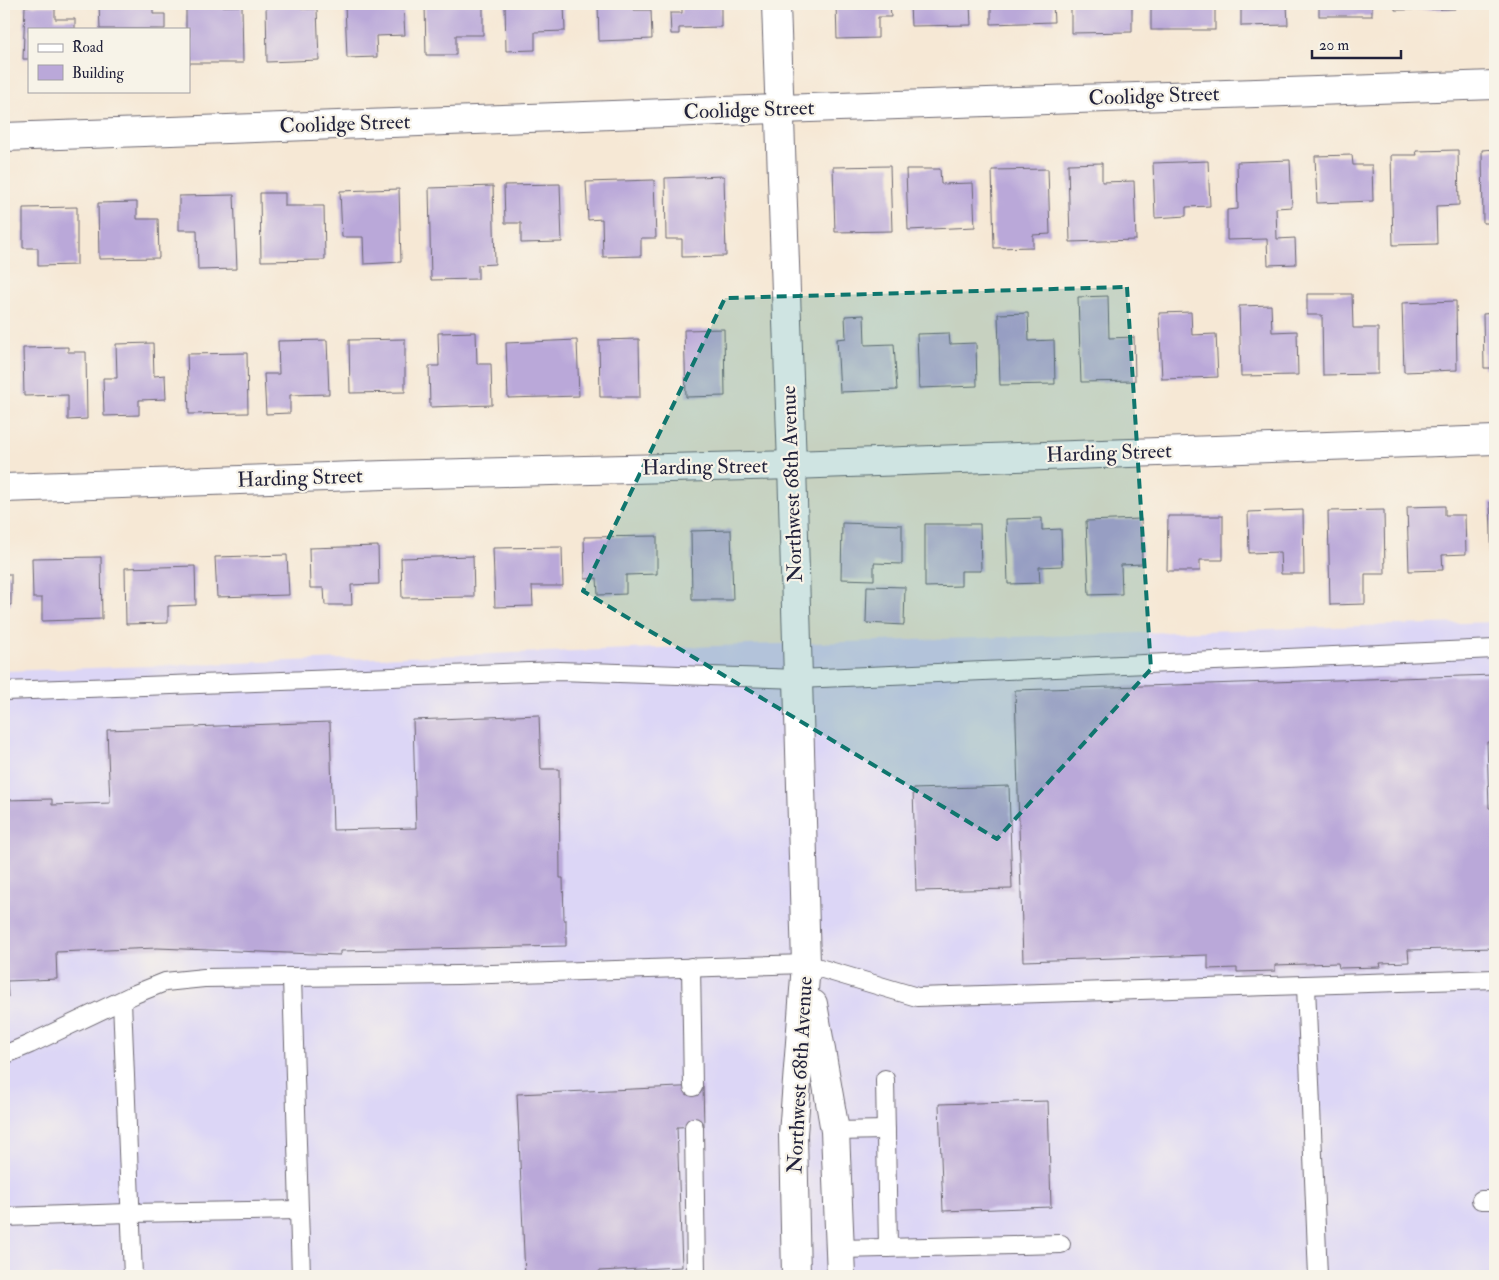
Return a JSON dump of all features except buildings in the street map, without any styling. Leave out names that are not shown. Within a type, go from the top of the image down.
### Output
[{"type":"street","name":"Northwest 68th Avenue","points":[[776,4],[792,465],[806,964],[793,1134],[796,1276]]},
{"type":"street","name":"Coolidge Street","points":[[4,136],[1495,85]]},
{"type":"street","name":"Harding Street","points":[[4,488],[375,475],[792,465],[1495,440]]},
{"type":"street","name":"Northwest 68th Avenue","points":[[806,964],[835,1131],[841,1276]]},
{"type":"lane","points":[[4,691],[558,671],[798,679],[1495,649]]},
{"type":"lane","points":[[4,1055],[165,982],[204,978],[458,975],[806,964],[918,997],[1495,979]]},
{"type":"lane","points":[[691,967],[693,1087]]},
{"type":"lane","points":[[292,977],[301,1276]]},
{"type":"lane","points":[[1306,986],[1318,1276]]},
{"type":"lane","points":[[122,1001],[133,1276]]},
{"type":"lane","points":[[885,1079],[888,1248]]},
{"type":"lane","points":[[694,1127],[696,1276]]},
{"type":"lane","points":[[835,1131],[886,1130]]},
{"type":"lane","points":[[4,1217],[299,1210]]},
{"type":"lane","points":[[840,1249],[1061,1244]]},
{"type":"highlighted area","points":[[1127,287],[1151,669],[997,839],[583,591],[725,298]]},
{"type":"shaded area","points":[[1495,622],[1495,1276],[4,1276],[4,671],[747,645]]}]
